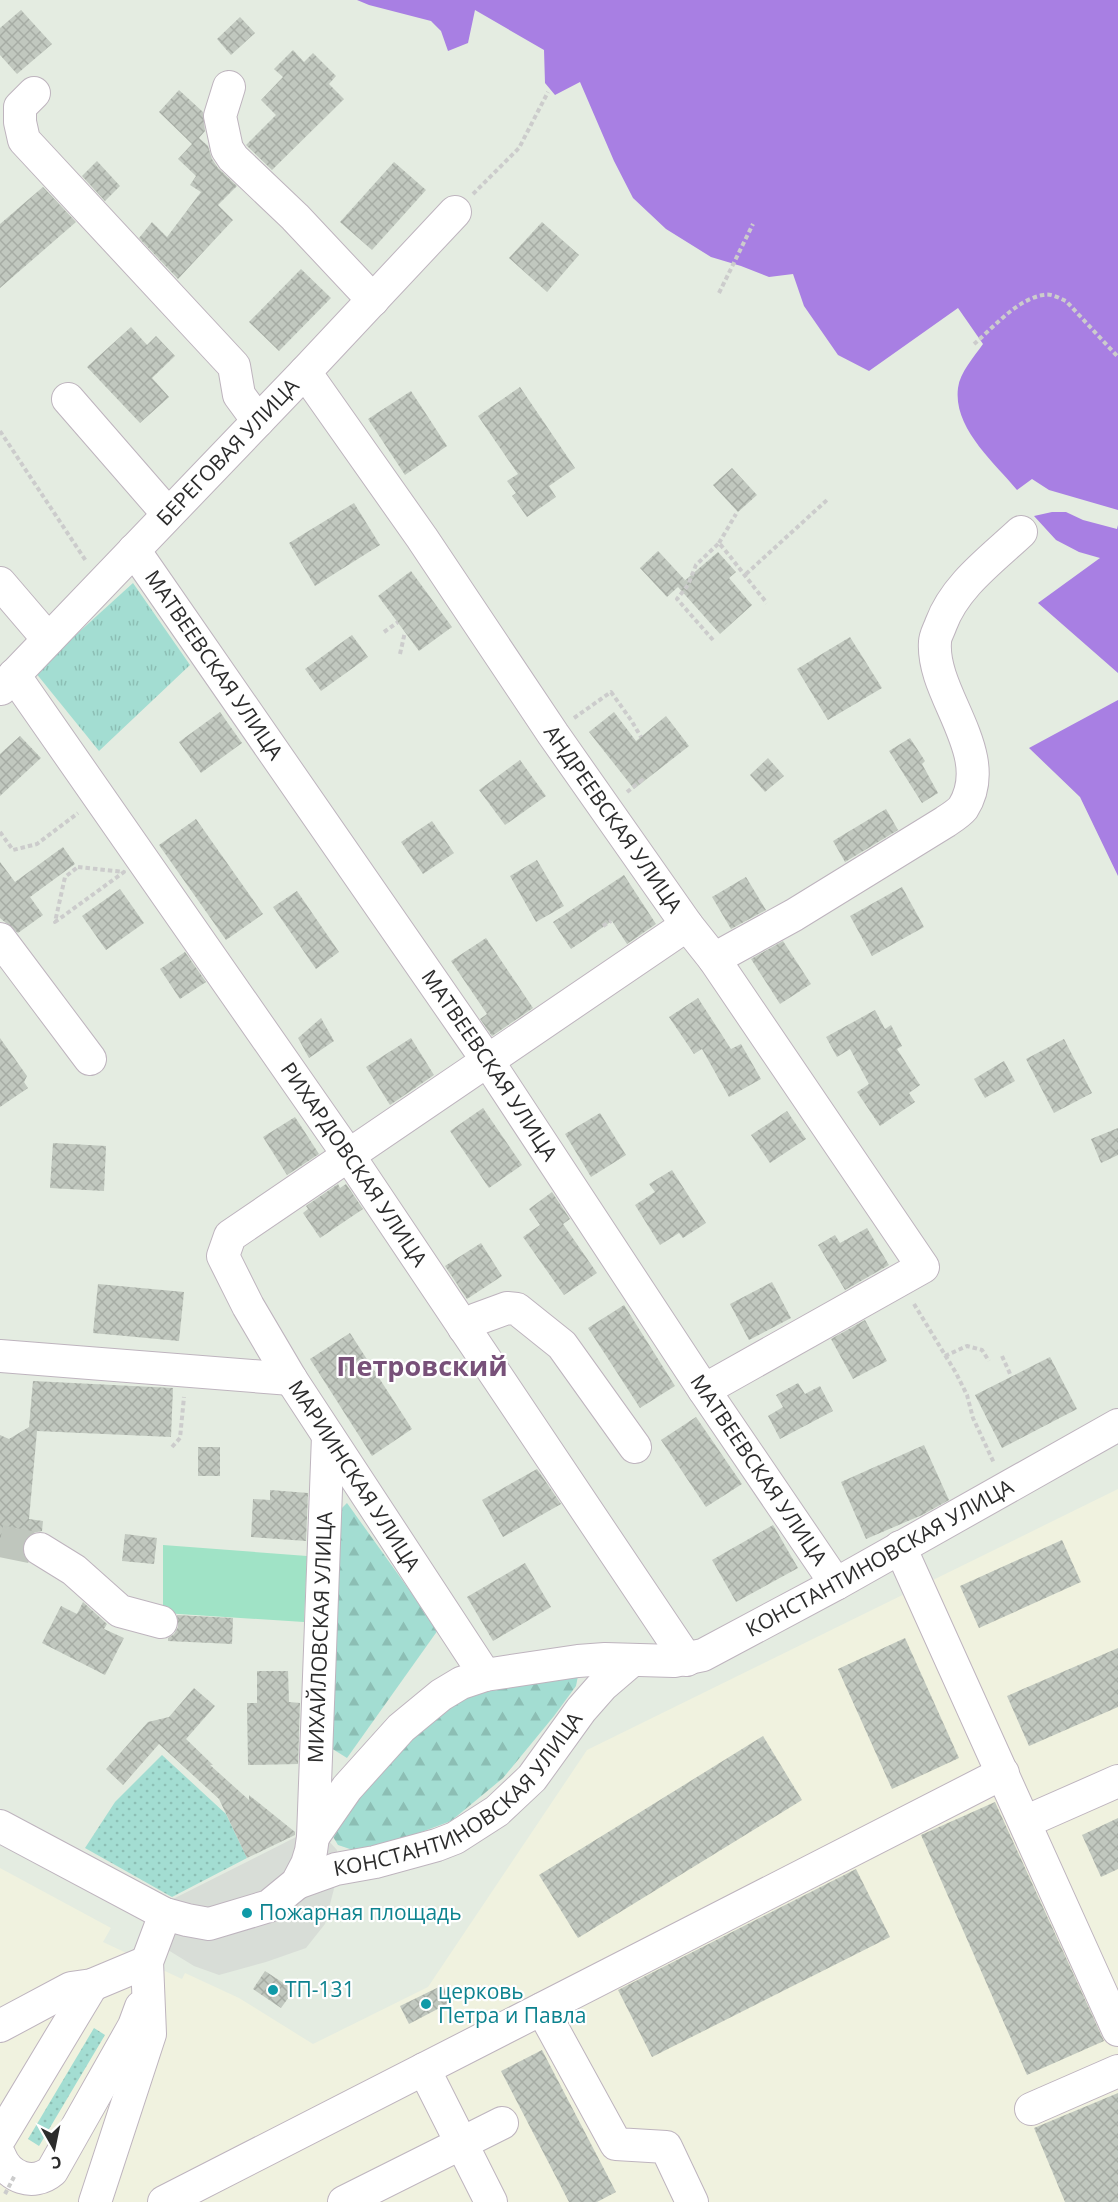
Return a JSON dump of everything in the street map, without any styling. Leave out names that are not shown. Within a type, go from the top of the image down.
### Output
[{"type":"street","points":[[229,87],[220,116],[227,149],[233,158],[295,217],[373,300]]},
{"type":"street","points":[[34,93],[20,107],[20,122],[24,140],[234,366],[239,395],[258,421]]},
{"type":"street","name":"БЕРЕГОВАЯ УЛИЦА","points":[[7,682],[305,372],[455,212]]},
{"type":"street","name":"АНДРЕЕВСКАЯ УЛИЦА","points":[[305,372],[422,538],[553,734],[687,925],[714,959],[910,1273]]},
{"type":"street","points":[[68,399],[168,514]]},
{"type":"street","points":[[714,959],[804,909],[945,822],[962,809],[972,783],[970,753],[937,664],[935,640],[946,611],[961,588],[1021,532]]},
{"type":"street","name":"МАТВЕЕВСКАЯ УЛИЦА","points":[[134,550],[487,1060],[704,1390],[836,1584]]},
{"type":"street","points":[[0,583],[48,639]]},
{"type":"street","name":"РИХАРДОВСКАЯ УЛИЦА","points":[[7,682],[349,1156],[687,1660]]},
{"type":"street","points":[[349,1156],[687,925]]},
{"type":"street","points":[[0,939],[90,1059]]},
{"type":"street","name":"МАРИИНСКАЯ УЛИЦА","points":[[349,1156],[230,1236],[223,1256],[230,1273],[291,1379],[485,1675]]},
{"type":"street","points":[[704,1390],[910,1273]]},
{"type":"street","points":[[464,1328],[477,1319],[507,1308],[517,1309],[561,1345],[635,1447]]},
{"type":"street","points":[[0,1356],[291,1379]]},
{"type":"street","name":"КОНСТАНТИНОВСКАЯ УЛИЦА","points":[[313,1837],[347,1788],[401,1728],[441,1695],[461,1683],[485,1675],[578,1661],[687,1660],[703,1655],[836,1584],[1118,1425]]},
{"type":"street","name":"МИХАЙЛОВСКАЯ УЛИЦА","points":[[313,1837],[328,1436]]},
{"type":"street","points":[[900,1547],[1118,2030]]},
{"type":"street","points":[[40,1549],[74,1570],[120,1611],[161,1622]]},
{"type":"street","name":"КОНСТАНТИНОВСКАЯ УЛИЦА","points":[[297,1882],[336,1869],[375,1862],[437,1845],[455,1838],[497,1811],[531,1778],[581,1710],[632,1661]]},
{"type":"street","points":[[164,2202],[1003,1773]]},
{"type":"street","points":[[1025,1822],[1118,1781]]},
{"type":"street","points":[[0,1826],[165,1914],[209,1923],[269,1906],[297,1882],[309,1858],[313,1837]]},
{"type":"street","points":[[95,2202],[150,2034],[147,1962],[165,1914]]},
{"type":"street","points":[[0,2026],[71,1988],[92,1985],[147,1962]]},
{"type":"street","points":[[0,2138],[92,1985]]},
{"type":"street","points":[[6,2175],[32,2179],[45,2176],[52,2171],[134,2026],[148,1993]]},
{"type":"street","points":[[542,2009],[616,2144],[666,2147],[692,2202]]},
{"type":"street","points":[[424,2069],[491,2202]]},
{"type":"street","points":[[1031,2109],[1118,2071]]},
{"type":"street","points":[[344,2202],[502,2123]]},
{"type":"path","points":[[455,212],[519,148],[548,92]]},
{"type":"path","points":[[719,293],[753,224]]},
{"type":"path","points":[[974,344],[1014,309],[1044,295],[1065,301],[1118,357]]},
{"type":"path","points":[[0,431],[101,584]]},
{"type":"path","points":[[746,574],[827,500]]},
{"type":"path","points":[[713,640],[677,599],[688,585],[696,565],[719,543],[736,514]]},
{"type":"path","points":[[719,543],[767,603]]},
{"type":"path","points":[[384,632],[398,622]]},
{"type":"path","points":[[400,654],[405,632]]},
{"type":"path","points":[[553,734],[611,692],[632,720],[640,737]]},
{"type":"path","points":[[1,836],[13,850],[37,844],[78,813]]},
{"type":"path","points":[[78,867],[124,872],[107,884],[55,922],[65,878],[78,867]]},
{"type":"path","points":[[603,926],[611,921]]},
{"type":"path","points":[[910,1273],[945,1356],[967,1395],[973,1418],[1005,1488]]},
{"type":"path","points":[[945,1356],[967,1346],[982,1350],[989,1361]]},
{"type":"path","points":[[1002,1356],[1011,1376]]},
{"type":"path","points":[[172,1447],[180,1438],[183,1424],[187,1372]]},
{"type":"shaded area","points":[[357,0],[1118,0],[1118,510],[1049,490],[1032,479],[1017,490],[977,444],[962,417],[958,403],[958,388],[964,370],[983,344],[958,308],[869,371],[838,355],[804,306],[793,274],[769,277],[711,257],[666,229],[633,198],[614,161],[580,82],[555,95],[545,83],[544,50],[475,10],[468,43],[448,51],[441,31],[431,21]]},
{"type":"shaded area","points":[[1066,512],[1083,520],[1117,529],[1118,525],[1118,673],[1038,603],[1100,558],[1079,552],[1056,540],[1034,516]]},
{"type":"shaded area","points":[[1118,700],[1118,876],[1080,797],[1029,748]]},
{"type":"shaded area","points":[[1118,1489],[1118,2202],[0,2202],[0,1868],[111,1928],[103,1942],[182,1979],[185,1973],[239,1998],[313,2044],[428,1987],[587,1750]]},
{"type":"shaded area","name":"Пожарная площадь","points":[[298,1836],[326,1838],[337,1850],[337,1877],[325,1924],[306,1948],[219,1975],[194,1966],[168,1950],[165,1903]]},
{"type":"green space","points":[[133,583],[190,665],[99,751],[35,672]]},
{"type":"green space","points":[[347,1503],[438,1630],[347,1758],[331,1748],[331,1519]]},
{"type":"green space","points":[[163,1545],[307,1556],[304,1622],[163,1613]]},
{"type":"green space","points":[[571,1670],[578,1676],[576,1686],[554,1716],[503,1778],[451,1821],[400,1840],[353,1850],[338,1845],[332,1835],[335,1822],[444,1702]]},
{"type":"green space","points":[[162,1755],[226,1814],[247,1858],[172,1897],[85,1848],[115,1802]]},
{"type":"green space","points":[[94,2028],[105,2035],[39,2146],[28,2139]]},
{"type":"building","points":[[21,10],[52,44],[17,74],[0,55],[0,28]]},
{"type":"building","points":[[240,17],[255,33],[231,55],[217,39]]},
{"type":"building","points":[[293,50],[304,62],[313,53],[336,76],[329,84],[344,99],[272,170],[246,145],[276,115],[261,100],[283,77],[274,69]]},
{"type":"building","points":[[179,90],[203,112],[205,131],[199,138],[208,146],[218,168],[237,186],[218,205],[233,220],[178,279],[139,238],[152,222],[167,237],[201,192],[190,185],[196,176],[178,159],[192,144],[159,112]]},
{"type":"building","points":[[97,161],[120,186],[105,201],[82,176]]},
{"type":"building","points":[[394,162],[426,190],[372,250],[340,222]]},
{"type":"building","points":[[43,187],[76,222],[0,288],[0,224]]},
{"type":"building","points":[[542,222],[579,255],[547,292],[509,258]]},
{"type":"building","points":[[301,269],[331,298],[279,351],[249,322]]},
{"type":"building","points":[[131,327],[147,345],[156,336],[175,356],[152,378],[169,397],[140,423],[87,367]]},
{"type":"building","points":[[520,387],[575,468],[549,486],[556,497],[527,517],[512,496],[516,493],[507,481],[518,474],[478,416]]},
{"type":"building","points":[[411,391],[447,446],[405,475],[368,419]]},
{"type":"building","points":[[732,468],[757,495],[738,512],[713,485]]},
{"type":"building","points":[[354,503],[380,545],[315,586],[289,543]]},
{"type":"building","points":[[658,551],[685,580],[683,582],[718,552],[736,572],[729,578],[752,605],[720,634],[678,587],[667,597],[640,568]]},
{"type":"building","points":[[411,571],[452,627],[419,651],[378,596]]},
{"type":"building","points":[[352,635],[368,657],[321,691],[305,669]]},
{"type":"building","points":[[850,637],[882,688],[828,720],[797,669]]},
{"type":"building","points":[[220,712],[242,743],[201,773],[179,742]]},
{"type":"building","points":[[614,712],[636,741],[666,716],[689,746],[634,789],[589,732]]},
{"type":"building","points":[[20,736],[41,758],[0,796],[0,754]]},
{"type":"building","points":[[910,738],[925,761],[922,764],[938,793],[922,803],[889,751]]},
{"type":"building","points":[[768,758],[784,776],[765,792],[750,775]]},
{"type":"building","points":[[520,760],[546,796],[505,825],[479,790]]},
{"type":"building","points":[[886,809],[898,830],[845,862],[833,841]]},
{"type":"building","points":[[196,819],[263,914],[226,940],[159,845]]},
{"type":"building","points":[[432,821],[454,853],[423,874],[401,842]]},
{"type":"building","points":[[63,847],[75,864],[30,897],[43,915],[18,933],[0,918],[0,862],[15,882]]},
{"type":"building","points":[[537,860],[564,906],[536,922],[510,876]]},
{"type":"building","points":[[624,875],[656,924],[627,944],[612,921],[571,949],[553,922]]},
{"type":"building","points":[[746,877],[766,910],[731,929],[712,897]]},
{"type":"building","points":[[902,887],[924,927],[872,956],[850,916]]},
{"type":"building","points":[[120,889],[144,923],[106,950],[82,916]]},
{"type":"building","points":[[297,891],[339,952],[316,969],[273,907]]},
{"type":"building","points":[[486,938],[533,1008],[492,1036],[480,1019],[487,1014],[451,961]]},
{"type":"building","points":[[783,941],[811,984],[780,1004],[751,959]]},
{"type":"building","points":[[185,952],[206,982],[180,999],[160,969]]},
{"type":"building","points":[[698,998],[731,1049],[741,1044],[761,1079],[729,1097],[702,1049],[694,1054],[669,1017]]},
{"type":"building","points":[[875,1010],[885,1029],[891,1025],[902,1046],[897,1049],[920,1085],[909,1093],[915,1102],[880,1126],[857,1092],[869,1084],[850,1049],[837,1057],[826,1037]]},
{"type":"building","points":[[321,1018],[334,1041],[309,1058],[298,1038]]},
{"type":"building","points":[[0,1038],[27,1076],[24,1082],[28,1088],[0,1107]]},
{"type":"building","points":[[411,1038],[434,1075],[390,1105],[366,1067]]},
{"type":"building","points":[[1064,1039],[1092,1093],[1054,1113],[1026,1059]]},
{"type":"building","points":[[1004,1061],[1015,1081],[985,1098],[974,1079]]},
{"type":"building","points":[[483,1108],[522,1165],[489,1188],[450,1131]]},
{"type":"building","points":[[787,1111],[806,1139],[770,1163],[751,1135]]},
{"type":"building","points":[[600,1113],[626,1155],[591,1177],[565,1134]]},
{"type":"building","points":[[295,1117],[319,1154],[287,1175],[263,1137]]},
{"type":"building","points":[[1118,1128],[1118,1155],[1101,1163],[1091,1139]]},
{"type":"building","points":[[53,1143],[106,1146],[104,1191],[50,1188]]},
{"type":"building","points":[[672,1170],[706,1223],[683,1238],[679,1233],[660,1245],[635,1205],[655,1192],[649,1184]]},
{"type":"building","points":[[338,1184],[340,1188],[346,1184],[363,1209],[320,1238],[303,1213],[308,1209],[306,1206]]},
{"type":"building","points":[[552,1192],[570,1219],[563,1224],[597,1273],[564,1295],[523,1237],[540,1225],[529,1209]]},
{"type":"building","points":[[867,1228],[889,1265],[845,1290],[818,1245],[835,1235],[840,1243]]},
{"type":"building","points":[[481,1243],[502,1276],[467,1299],[445,1266]]},
{"type":"building","points":[[772,1282],[791,1318],[749,1340],[730,1304]]},
{"type":"building","points":[[98,1284],[184,1292],[179,1341],[93,1333]]},
{"type":"building","points":[[624,1305],[675,1386],[640,1408],[588,1328]]},
{"type":"building","points":[[865,1320],[887,1361],[853,1379],[831,1339]]},
{"type":"building","points":[[350,1333],[412,1429],[372,1456],[310,1359]]},
{"type":"building","points":[[1050,1357],[1077,1409],[1002,1448],[975,1395]]},
{"type":"building","points":[[33,1381],[173,1388],[171,1437],[37,1431],[29,1519],[43,1521],[42,1531],[32,1533],[24,1540],[22,1549],[27,1561],[0,1556],[0,1435],[9,1439],[29,1427]]},
{"type":"building","points":[[798,1383],[805,1394],[820,1386],[833,1411],[780,1439],[768,1416],[783,1407],[776,1395]]},
{"type":"building","points":[[696,1417],[742,1484],[706,1507],[661,1440]]},
{"type":"building","points":[[924,1445],[949,1500],[922,1515],[866,1539],[841,1482]]},
{"type":"building","points":[[198,1447],[220,1447],[220,1476],[198,1476]]},
{"type":"building","points":[[537,1469],[561,1504],[503,1537],[482,1500]]},
{"type":"building","points":[[270,1490],[308,1493],[306,1541],[251,1537],[253,1499],[270,1500]]},
{"type":"building","points":[[773,1525],[798,1568],[736,1602],[712,1560]]},
{"type":"building","points":[[125,1534],[157,1538],[154,1564],[122,1561]]},
{"type":"building","points":[[1062,1540],[1081,1582],[979,1628],[960,1586]]},
{"type":"building","points":[[525,1563],[551,1607],[493,1641],[467,1597]]},
{"type":"building","points":[[83,1602],[107,1624],[104,1629],[124,1638],[105,1675],[42,1643],[61,1606],[77,1614]]},
{"type":"building","points":[[177,1615],[233,1618],[232,1644],[168,1641],[178,1627]]},
{"type":"building","points":[[905,1638],[959,1758],[892,1789],[838,1669]]},
{"type":"building","points":[[1118,1648],[1118,1707],[1029,1746],[1007,1696]]},
{"type":"building","points":[[257,1671],[288,1671],[289,1702],[300,1703],[298,1764],[248,1765],[247,1703],[257,1703]]},
{"type":"building","points":[[194,1688],[215,1706],[186,1739],[213,1765],[210,1765],[249,1800],[249,1795],[295,1832],[295,1835],[247,1858],[219,1799],[159,1744],[123,1785],[106,1769],[148,1722],[169,1717]]},
{"type":"building","points":[[763,1736],[802,1800],[578,1938],[539,1875]]},
{"type":"building","points":[[995,1802],[1104,2041],[1027,2075],[921,1835]]},
{"type":"building","points":[[1118,1818],[1118,1869],[1101,1877],[1082,1835]]},
{"type":"building","points":[[856,1869],[890,1937],[652,2057],[618,1990]]},
{"type":"building","name":"ТП-131","points":[[265,1971],[294,1990],[281,2008],[253,1989]]},
{"type":"building","name":"церковь Петра и Павла","points":[[443,1985],[451,2002],[409,2024],[400,2006]]},
{"type":"building","points":[[542,2050],[616,2192],[597,2202],[569,2202],[501,2071]]},
{"type":"building","points":[[1118,2093],[1118,2202],[1065,2202],[1034,2128]]},
{"type":"tunnel","points":[[0,1541],[40,1549]]},
{"type":"place","name":"Пожарная площадь","points":[[247,1913]]},
{"type":"place","name":"ТП-131","points":[[273,1990]]},
{"type":"place","name":"церковь Петра и Павла","points":[[426,2004]]},
{"type":"district","name":"Петровский","points":[[422,1367]]}]
